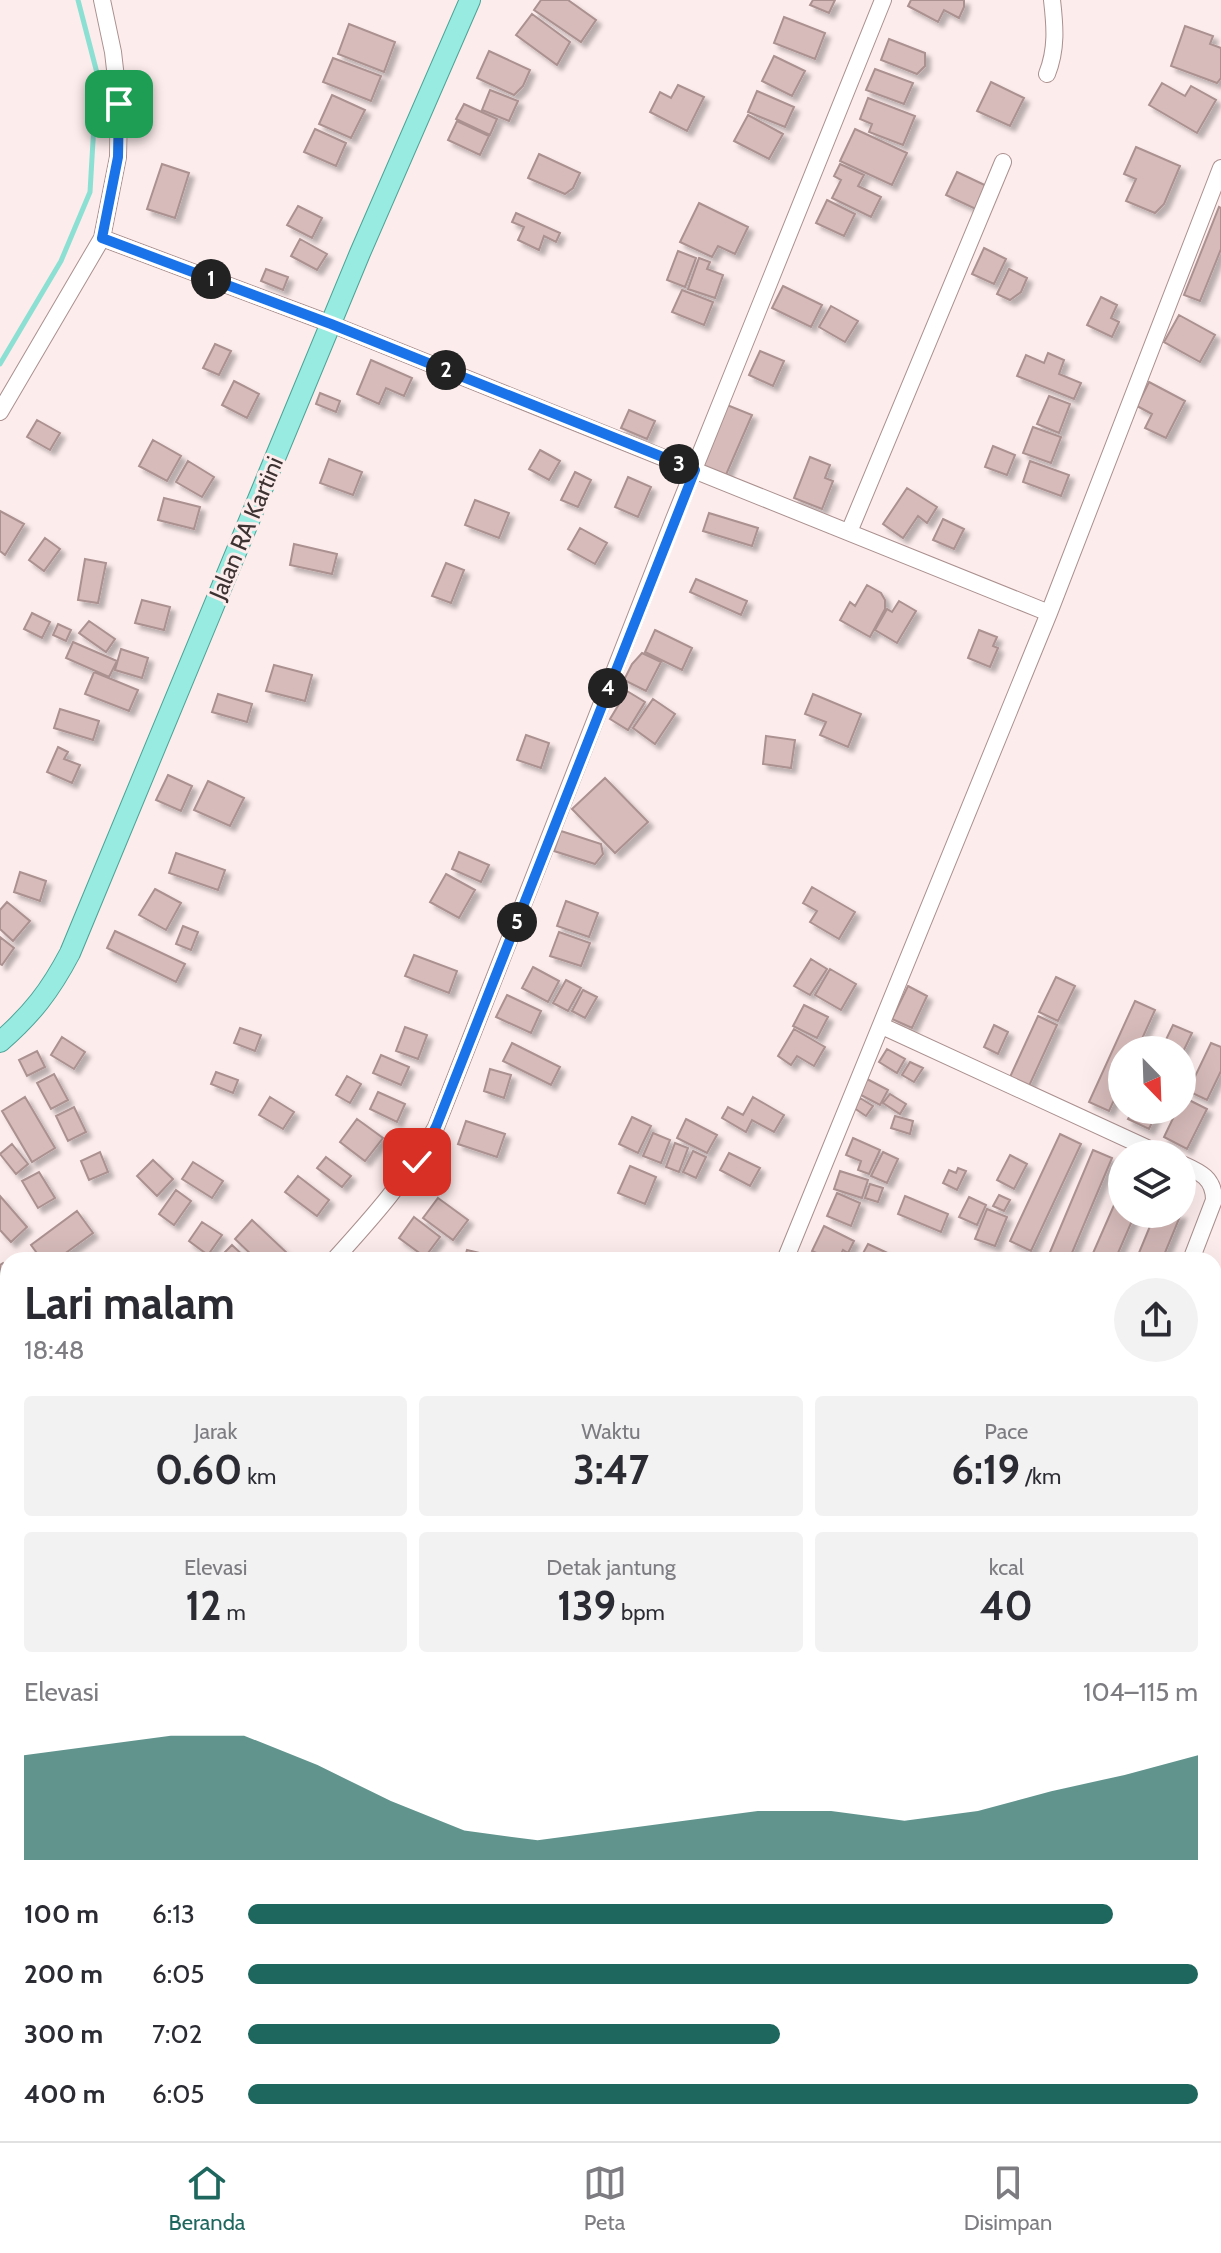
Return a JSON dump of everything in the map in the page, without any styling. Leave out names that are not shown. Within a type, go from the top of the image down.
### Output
[{"type":"main road","name":"Jalan RA Kartini","points":[[0,1042],[27,1018],[51,990],[70,953],[469,0]]},
{"type":"street","points":[[0,412],[102,238],[118,157],[119,104],[113,52],[102,0]]},
{"type":"street","points":[[341,1252],[392,1196],[417,1162],[436,1127],[883,0]]},
{"type":"street","points":[[1047,74],[1052,61],[1055,33],[1052,0]]},
{"type":"street","points":[[849,532],[1003,162]]},
{"type":"street","points":[[788,1252],[1049,613],[1221,168]]},
{"type":"street","points":[[102,238],[331,324],[1049,613]]},
{"type":"street","points":[[882,1026],[1130,1140]]},
{"type":"street","points":[[1194,1252],[1214,1200],[1211,1182],[1196,1171]]},
{"type":"building","points":[[541,0],[568,0],[596,20],[581,42],[534,10]]},
{"type":"building","points":[[813,0],[835,0],[829,13],[810,5]]},
{"type":"building","points":[[911,0],[964,0],[964,7],[959,18],[944,10],[938,22],[908,6]]},
{"type":"building","points":[[532,14],[570,42],[557,65],[516,35]]},
{"type":"building","points":[[784,17],[825,33],[815,59],[774,43]]},
{"type":"building","points":[[349,24],[395,42],[384,72],[338,54]]},
{"type":"building","points":[[1185,26],[1213,36],[1210,44],[1221,48],[1221,78],[1217,83],[1171,66]]},
{"type":"building","points":[[889,39],[925,53],[925,66],[917,74],[881,60]]},
{"type":"building","points":[[489,51],[530,70],[523,86],[514,95],[477,78]]},
{"type":"building","points":[[774,56],[805,71],[792,96],[762,81]]},
{"type":"building","points":[[333,58],[381,76],[371,101],[323,82]]},
{"type":"building","points":[[875,69],[913,83],[904,104],[866,90]]},
{"type":"building","points":[[991,82],[1024,98],[1010,126],[977,111]]},
{"type":"building","points":[[1162,83],[1185,96],[1191,86],[1216,100],[1197,133],[1149,105]]},
{"type":"building","points":[[678,85],[704,97],[687,131],[650,112],[660,92],[671,98]]},
{"type":"building","points":[[490,90],[518,101],[509,121],[482,110]]},
{"type":"building","points":[[757,91],[794,107],[785,127],[748,112]]},
{"type":"building","points":[[332,95],[365,110],[351,138],[319,124]]},
{"type":"building","points":[[868,98],[915,116],[903,145],[869,132],[872,124],[860,119]]},
{"type":"building","points":[[464,104],[497,119],[490,135],[456,119]]},
{"type":"building","points":[[748,115],[783,134],[769,159],[734,141]]},
{"type":"building","points":[[457,121],[489,136],[480,155],[448,140]]},
{"type":"building","points":[[315,129],[346,143],[336,166],[304,152]]},
{"type":"building","points":[[855,129],[907,153],[892,185],[840,161]]},
{"type":"building","points":[[1136,147],[1180,166],[1164,204],[1155,213],[1126,201],[1136,179],[1124,174]]},
{"type":"building","points":[[539,154],[580,173],[573,188],[565,194],[528,178]]},
{"type":"building","points":[[162,164],[189,173],[175,218],[147,209]]},
{"type":"building","points":[[840,164],[864,175],[858,186],[881,197],[871,217],[832,198],[841,180],[834,176]]},
{"type":"building","points":[[957,172],[991,188],[980,211],[946,195]]},
{"type":"building","points":[[827,200],[855,214],[844,236],[816,223]]},
{"type":"building","points":[[699,203],[748,227],[735,254],[718,246],[712,257],[680,242]]},
{"type":"building","points":[[298,206],[322,218],[312,238],[287,225]]},
{"type":"building","points":[[1219,207],[1221,249],[1200,301],[1184,295]]},
{"type":"building","points":[[516,213],[560,233],[556,242],[544,236],[539,250],[518,240],[524,227],[512,222]]},
{"type":"building","points":[[300,239],[327,254],[317,270],[291,256]]},
{"type":"building","points":[[984,248],[1006,259],[994,284],[972,274]]},
{"type":"building","points":[[678,251],[696,258],[685,287],[667,280]]},
{"type":"building","points":[[699,258],[710,262],[707,269],[723,275],[715,298],[688,289]]},
{"type":"building","points":[[266,269],[288,277],[283,290],[261,281]]},
{"type":"building","points":[[1009,269],[1027,278],[1021,292],[1010,300],[997,294]]},
{"type":"building","points":[[783,286],[822,305],[811,327],[772,308]]},
{"type":"building","points":[[682,290],[713,302],[704,325],[672,312]]},
{"type":"building","points":[[1101,297],[1117,305],[1111,318],[1119,322],[1112,337],[1087,325]]},
{"type":"building","points":[[831,306],[858,321],[845,342],[819,327]]},
{"type":"building","points":[[1179,315],[1215,335],[1200,362],[1164,342]]},
{"type":"building","points":[[215,344],[231,351],[219,375],[203,368]]},
{"type":"building","points":[[760,351],[784,361],[773,386],[749,375]]},
{"type":"building","points":[[1048,353],[1064,360],[1059,374],[1081,383],[1074,399],[1017,376],[1026,355],[1044,363]]},
{"type":"building","points":[[371,360],[412,378],[404,396],[386,388],[379,404],[357,394]]},
{"type":"building","points":[[234,381],[259,394],[247,418],[222,405]]},
{"type":"building","points":[[1149,382],[1185,401],[1166,438],[1145,428],[1152,414],[1137,406]]},
{"type":"building","points":[[320,393],[340,401],[336,412],[316,404]]},
{"type":"building","points":[[1049,396],[1070,404],[1059,433],[1037,424]]},
{"type":"building","points":[[727,405],[752,415],[725,477],[700,466]]},
{"type":"building","points":[[629,410],[655,421],[647,439],[621,428]]},
{"type":"building","points":[[37,420],[60,433],[50,450],[27,437]]},
{"type":"building","points":[[1033,427],[1061,437],[1051,463],[1023,453]]},
{"type":"building","points":[[153,440],[181,456],[167,481],[139,466]]},
{"type":"building","points":[[993,446],[1015,455],[1007,475],[985,467]]},
{"type":"building","points":[[540,450],[560,461],[549,480],[529,469]]},
{"type":"building","points":[[810,457],[830,465],[825,478],[833,481],[822,509],[794,498]]},
{"type":"building","points":[[329,459],[362,472],[353,495],[320,483]]},
{"type":"building","points":[[188,461],[214,477],[202,497],[176,482]]},
{"type":"building","points":[[1030,461],[1069,475],[1061,496],[1023,482]]},
{"type":"building","points":[[575,472],[591,480],[578,507],[561,500]]},
{"type":"building","points":[[628,477],[651,487],[638,517],[615,507]]},
{"type":"building","points":[[907,488],[937,507],[927,523],[918,516],[903,538],[883,524]]},
{"type":"building","points":[[164,498],[200,507],[194,529],[158,520]]},
{"type":"building","points":[[475,500],[509,513],[499,538],[465,525]]},
{"type":"building","points":[[0,511],[24,524],[5,555],[0,551]]},
{"type":"building","points":[[709,513],[758,528],[752,546],[703,531]]},
{"type":"building","points":[[943,519],[964,529],[954,549],[933,540]]},
{"type":"building","points":[[580,528],[607,543],[595,564],[568,549]]},
{"type":"building","points":[[45,538],[60,549],[44,571],[29,560]]},
{"type":"building","points":[[294,544],[337,554],[332,574],[290,565]]},
{"type":"building","points":[[85,559],[106,563],[98,603],[78,600]]},
{"type":"building","points":[[446,563],[464,570],[451,603],[432,596]]},
{"type":"building","points":[[696,579],[747,601],[741,615],[690,592]]},
{"type":"building","points":[[867,585],[881,593],[885,600],[885,609],[870,637],[840,620],[850,602],[855,606]]},
{"type":"building","points":[[142,600],[170,607],[164,630],[135,623]]},
{"type":"building","points":[[899,601],[916,611],[897,643],[875,630],[887,609],[892,612]]},
{"type":"building","points":[[32,613],[50,622],[42,638],[24,629]]},
{"type":"building","points":[[89,621],[115,639],[106,652],[79,633]]},
{"type":"building","points":[[58,624],[71,630],[66,641],[53,635]]},
{"type":"building","points":[[655,630],[692,648],[682,670],[645,652]]},
{"type":"building","points":[[979,630],[997,637],[993,646],[998,648],[990,667],[968,658]]},
{"type":"building","points":[[73,642],[117,661],[109,677],[66,658]]},
{"type":"building","points":[[121,649],[148,658],[142,678],[115,670]]},
{"type":"building","points":[[642,653],[661,662],[646,691],[624,680]]},
{"type":"building","points":[[274,665],[312,675],[305,701],[266,691]]},
{"type":"building","points":[[94,672],[138,690],[129,711],[85,694]]},
{"type":"building","points":[[627,691],[645,702],[628,730],[610,719]]},
{"type":"building","points":[[218,694],[252,704],[247,722],[212,712]]},
{"type":"building","points":[[813,694],[861,714],[848,747],[820,735],[826,722],[805,714]]},
{"type":"building","points":[[653,699],[675,714],[655,744],[633,728]]},
{"type":"building","points":[[60,709],[99,721],[93,740],[54,728]]},
{"type":"building","points":[[526,735],[549,743],[541,768],[517,760]]},
{"type":"building","points":[[766,736],[795,740],[791,768],[763,764]]},
{"type":"building","points":[[58,747],[68,752],[64,759],[80,765],[72,783],[47,772]]},
{"type":"building","points":[[168,775],[192,786],[181,811],[156,800]]},
{"type":"building","points":[[605,778],[648,822],[615,853],[572,809]]},
{"type":"building","points":[[208,781],[244,798],[230,826],[194,810]]},
{"type":"building","points":[[561,831],[601,844],[603,854],[595,864],[554,851]]},
{"type":"building","points":[[459,852],[489,865],[481,882],[452,869]]},
{"type":"building","points":[[176,853],[225,870],[218,890],[169,873]]},
{"type":"building","points":[[20,872],[46,881],[40,901],[14,892]]},
{"type":"building","points":[[446,874],[475,890],[459,918],[430,902]]},
{"type":"building","points":[[812,887],[855,912],[839,939],[810,922],[817,911],[803,903]]},
{"type":"building","points":[[155,889],[181,903],[166,930],[139,915]]},
{"type":"building","points":[[566,901],[598,913],[589,937],[557,926]]},
{"type":"building","points":[[7,902],[30,921],[13,941],[0,929],[0,910]]},
{"type":"building","points":[[183,926],[198,932],[191,950],[176,944]]},
{"type":"building","points":[[115,931],[185,964],[176,982],[107,948]]},
{"type":"building","points":[[559,932],[590,943],[581,966],[550,956]]},
{"type":"building","points":[[0,937],[14,948],[2,965],[0,964]]},
{"type":"building","points":[[414,955],[457,971],[449,993],[405,976]]},
{"type":"building","points":[[811,959],[827,969],[810,995],[794,986]]},
{"type":"building","points":[[533,967],[559,981],[548,1002],[522,988]]},
{"type":"building","points":[[830,969],[856,984],[841,1010],[815,995]]},
{"type":"building","points":[[1056,977],[1075,986],[1058,1021],[1039,1012]]},
{"type":"building","points":[[566,980],[581,988],[568,1011],[553,1003]]},
{"type":"building","points":[[908,986],[927,996],[912,1028],[892,1019]]},
{"type":"building","points":[[583,990],[597,997],[585,1018],[572,1011]]},
{"type":"building","points":[[507,995],[541,1011],[531,1033],[496,1017]]},
{"type":"building","points":[[1135,1001],[1155,1010],[1143,1036],[1119,1036]]},
{"type":"building","points":[[804,1005],[828,1017],[817,1038],[793,1026]]},
{"type":"building","points":[[1038,1016],[1057,1025],[1029,1086],[1010,1077]]},
{"type":"building","points":[[994,1025],[1008,1032],[998,1054],[984,1047]]},
{"type":"building","points":[[1173,1025],[1192,1033],[1191,1036],[1168,1036]]},
{"type":"building","points":[[405,1027],[427,1035],[418,1059],[396,1051]]},
{"type":"building","points":[[240,1028],[261,1035],[255,1051],[234,1043]]},
{"type":"building","points":[[794,1029],[825,1047],[814,1066],[797,1056],[791,1065],[778,1056]]},
{"type":"building","points":[[62,1037],[85,1052],[74,1069],[51,1055]]},
{"type":"building","points":[[512,1043],[560,1067],[551,1085],[503,1061]]},
{"type":"building","points":[[1211,1043],[1221,1047],[1221,1071],[1207,1100],[1196,1095],[1196,1074]]},
{"type":"building","points":[[887,1049],[905,1059],[897,1073],[879,1062]]},
{"type":"building","points":[[37,1051],[45,1067],[27,1076],[19,1060]]},
{"type":"building","points":[[381,1055],[409,1067],[401,1085],[373,1073]]},
{"type":"building","points":[[1108,1060],[1108,1111],[1089,1102]]},
{"type":"building","points":[[910,1062],[923,1068],[914,1082],[902,1075]]},
{"type":"building","points":[[490,1069],[511,1075],[504,1098],[484,1091]]},
{"type":"building","points":[[216,1072],[238,1080],[233,1093],[211,1084]]},
{"type":"building","points":[[54,1074],[68,1100],[51,1109],[37,1083]]},
{"type":"building","points":[[347,1076],[361,1084],[350,1103],[336,1095]]},
{"type":"building","points":[[867,1079],[888,1090],[880,1105],[859,1094]]},
{"type":"building","points":[[378,1092],[405,1104],[397,1122],[370,1109]]},
{"type":"building","points":[[890,1094],[906,1104],[900,1114],[883,1103]]},
{"type":"building","points":[[25,1097],[55,1148],[32,1162],[2,1111]]},
{"type":"building","points":[[270,1097],[294,1112],[283,1129],[259,1115]]},
{"type":"building","points":[[753,1097],[784,1115],[774,1132],[752,1120],[746,1132],[722,1118],[728,1107],[743,1115]]},
{"type":"building","points":[[860,1098],[873,1106],[866,1116],[854,1108]]},
{"type":"building","points":[[1196,1104],[1207,1109],[1192,1140],[1164,1137],[1170,1124],[1196,1124]]},
{"type":"building","points":[[74,1107],[86,1132],[68,1141],[56,1116]]},
{"type":"building","points":[[895,1116],[913,1121],[910,1134],[891,1128]]},
{"type":"building","points":[[632,1117],[651,1126],[638,1153],[619,1144]]},
{"type":"building","points":[[357,1119],[383,1138],[365,1161],[340,1142]]},
{"type":"building","points":[[686,1119],[717,1135],[707,1153],[677,1138]]},
{"type":"building","points":[[466,1121],[505,1134],[497,1157],[458,1144]]},
{"type":"building","points":[[653,1133],[670,1140],[661,1163],[643,1156]]},
{"type":"building","points":[[1060,1134],[1081,1144],[1031,1251],[1010,1241]]},
{"type":"building","points":[[853,1138],[880,1150],[869,1174],[858,1170],[861,1161],[846,1155]]},
{"type":"building","points":[[675,1143],[688,1148],[679,1172],[666,1167]]},
{"type":"building","points":[[12,1144],[28,1164],[16,1174],[0,1154]]},
{"type":"building","points":[[1093,1150],[1108,1156],[1108,1167],[1072,1252],[1050,1252]]},
{"type":"building","points":[[693,1151],[706,1157],[696,1178],[683,1172]]},
{"type":"building","points":[[100,1152],[108,1172],[89,1180],[81,1161]]},
{"type":"building","points":[[883,1152],[898,1159],[887,1183],[871,1176]]},
{"type":"building","points":[[729,1153],[760,1168],[750,1186],[720,1170]]},
{"type":"building","points":[[1010,1155],[1027,1164],[1014,1189],[997,1180]]},
{"type":"building","points":[[326,1157],[351,1176],[342,1187],[317,1168]]},
{"type":"building","points":[[153,1160],[173,1179],[157,1196],[137,1176]]},
{"type":"building","points":[[193,1162],[223,1181],[212,1198],[182,1179]]},
{"type":"building","points":[[630,1166],[656,1177],[645,1204],[618,1193]]},
{"type":"building","points":[[958,1168],[966,1171],[957,1190],[943,1183],[949,1170],[956,1173]]},
{"type":"building","points":[[840,1171],[868,1180],[862,1198],[834,1189]]},
{"type":"building","points":[[39,1172],[55,1198],[38,1208],[22,1181]]},
{"type":"building","points":[[298,1176],[329,1200],[317,1216],[285,1192]]},
{"type":"building","points":[[870,1184],[883,1188],[878,1202],[865,1198]]},
{"type":"building","points":[[176,1190],[191,1201],[174,1225],[159,1214]]},
{"type":"building","points":[[837,1193],[860,1203],[851,1226],[827,1216]]},
{"type":"building","points":[[999,1195],[1010,1200],[1004,1211],[993,1206]]},
{"type":"building","points":[[0,1196],[27,1227],[11,1242],[0,1230]]},
{"type":"building","points":[[905,1196],[948,1214],[941,1232],[898,1214]]},
{"type":"building","points":[[969,1197],[986,1205],[977,1225],[959,1217]]},
{"type":"building","points":[[438,1198],[468,1220],[453,1240],[423,1218]]},
{"type":"building","points":[[987,1209],[1007,1217],[995,1246],[975,1239]]},
{"type":"building","points":[[77,1211],[93,1233],[67,1252],[36,1252],[31,1245]]},
{"type":"building","points":[[414,1217],[440,1237],[429,1252],[418,1252],[399,1238]]},
{"type":"building","points":[[1108,1219],[1108,1228],[1129,1228],[1118,1252],[1094,1252]]},
{"type":"building","points":[[252,1220],[286,1252],[249,1252],[235,1239]]},
{"type":"building","points":[[202,1222],[222,1235],[210,1252],[204,1252],[189,1241]]},
{"type":"building","points":[[824,1226],[854,1241],[848,1252],[812,1251]]},
{"type":"building","points":[[1149,1228],[1175,1228],[1165,1252],[1139,1252]]},
{"type":"building","points":[[868,1244],[885,1252],[864,1252]]},
{"type":"building","points":[[232,1245],[239,1252],[225,1252]]},
{"type":"waterway","points":[[0,364],[61,261],[90,192],[97,73],[78,0]]},
{"type":"route","points":[[119,104],[118,157],[102,238],[331,324],[695,470],[436,1127],[417,1162]]}]
